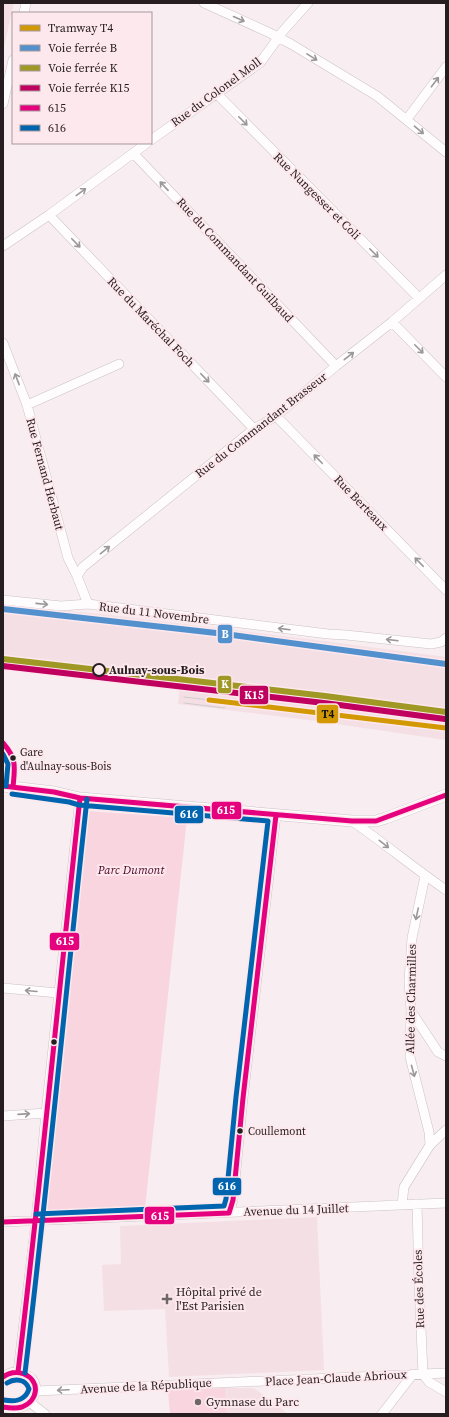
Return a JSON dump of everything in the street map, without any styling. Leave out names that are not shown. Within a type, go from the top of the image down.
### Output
[{"type":"street","points":[[204,3],[278,37],[377,96],[446,152]]},
{"type":"street","name":"Rue du Colonel Moll","points":[[152,139],[260,63],[278,37],[308,3]]},
{"type":"street","points":[[3,104],[12,64]]},
{"type":"street","points":[[407,119],[446,67]]},
{"type":"street","name":"Rue Nungesser et Coli","points":[[216,94],[418,298]]},
{"type":"street","points":[[3,246],[49,215],[146,144]]},
{"type":"street","name":"Rue du Commandant Guilbaud","points":[[134,154],[336,366]]},
{"type":"street","name":"Rue du Maréchal Foch","points":[[49,215],[254,429]]},
{"type":"street","name":"Rue du Commandant Brasseur","points":[[77,576],[83,567],[254,429],[276,416],[392,322],[446,274]]},
{"type":"street","points":[[392,322],[446,377]]},
{"type":"street","name":"Rue Fernand Herbaut","points":[[3,343],[27,405],[68,558],[88,604]]},
{"type":"street","points":[[27,405],[119,364]]},
{"type":"street","name":"Rue Berteaux","points":[[276,416],[446,590]]},
{"type":"street","name":"Rue du 11 Novembre","points":[[3,600],[61,606],[88,604],[322,634],[346,634],[431,644],[440,642],[446,638]]},
{"type":"street","points":[[3,786],[54,792],[80,798],[352,821],[381,820],[446,795]]},
{"type":"street","points":[[18,1372],[36,1221],[58,993],[80,798]]},
{"type":"street","points":[[229,1212],[233,1200],[243,1098],[276,815]]},
{"type":"street","points":[[352,821],[446,890]]},
{"type":"street","name":"Allée des Charmilles","points":[[425,876],[412,938],[409,980],[411,1012],[410,1057],[429,1132],[430,1145]]},
{"type":"street","points":[[3,988],[58,993]]},
{"type":"street","points":[[411,1012],[438,1052],[446,1056]]},
{"type":"street","points":[[3,1116],[46,1113]]},
{"type":"street","points":[[402,1205],[404,1187],[430,1145],[446,1130]]},
{"type":"street","name":"Avenue du 14 Juillet","points":[[3,1222],[446,1203]]},
{"type":"street","name":"Rue des Écoles","points":[[417,1204],[423,1374]]},
{"type":"street","points":[[3,1377],[18,1372],[29,1377],[33,1381],[36,1392],[34,1401],[24,1411],[13,1413],[3,1407]]},
{"type":"street","points":[[413,1374],[446,1373]]},
{"type":"street","name":"Place Jean-Claude Abrioux","points":[[256,1381],[413,1374]]},
{"type":"street","name":"Place Jean-Claude Abrioux","points":[[382,1414],[413,1374]]},
{"type":"street","points":[[423,1374],[429,1382],[446,1392]]},
{"type":"street","name":"Avenue de la République","points":[[36,1392],[256,1381]]},
{"type":"street","points":[[32,1404],[45,1414]]},
{"type":"shaded area","points":[[3,3],[14,3],[3,51]]},
{"type":"shaded area","points":[[3,605],[111,615],[446,657],[446,740],[316,721],[178,704],[180,683],[3,662]]},
{"type":"shaded area","points":[[317,1217],[324,1370],[169,1377],[165,1309],[104,1311],[102,1265],[121,1264],[120,1226]]},
{"type":"shaded area","points":[[225,1388],[254,1388],[288,1414],[227,1414]]},
{"type":"green space","name":"Parc Dumont","points":[[87,811],[187,818],[145,1208],[46,1211]]},
{"type":"green space","name":"Gymnase du Parc","points":[[225,1388],[227,1414],[170,1414],[168,1390]]},
{"type":"tram line","points":[[184,697],[209,700]]},
{"type":"tram line","name":"T4","points":[[209,700],[446,728]]},
{"type":"tram line","points":[[184,703],[225,708]]},
{"type":"rail line","name":"B","points":[[3,609],[225,634],[446,664]]},
{"type":"rail line","name":"K","points":[[3,659],[325,696],[446,712]]},
{"type":"rail line","name":"K15","points":[[3,666],[324,703],[445,719]]},
{"type":"transit line","name":"615","points":[[3,743],[13,759],[13,787]]},
{"type":"transit line","name":"616","points":[[3,754],[8,764],[6,786]]},
{"type":"transit line","name":"615","points":[[3,786],[54,792],[80,798],[352,821],[376,821],[446,795]]},
{"type":"transit line","name":"616","points":[[12,794],[69,802],[79,805],[268,821],[224,1206],[36,1214]]},
{"type":"transit line","name":"615","points":[[18,1372],[80,798]]},
{"type":"transit line","name":"616","points":[[25,1373],[87,799]]},
{"type":"transit line","name":"615","points":[[3,1222],[229,1213],[233,1200],[243,1098],[276,815]]},
{"type":"transit line","name":"615","points":[[3,1377],[13,1372],[18,1372],[29,1377],[35,1386],[34,1396],[27,1404],[22,1407],[3,1407]]},
{"type":"transit line","name":"616","points":[[4,1400],[19,1400],[25,1396],[29,1389],[28,1386],[20,1380],[13,1380],[7,1383]]},
{"type":"place","name":"Aulnay-sous-Bois","points":[[99,670]]},
{"type":"place","name":"Gare d'Aulnay-sous-Bois","points":[[13,758]]},
{"type":"place","name":"Coullemont","points":[[240,1131]]},
{"type":"place","name":"Hôpital privé de l'Est Parisien","points":[[167,1299]]},
{"type":"place","name":"Gymnase du Parc","points":[[198,1402]]}]
